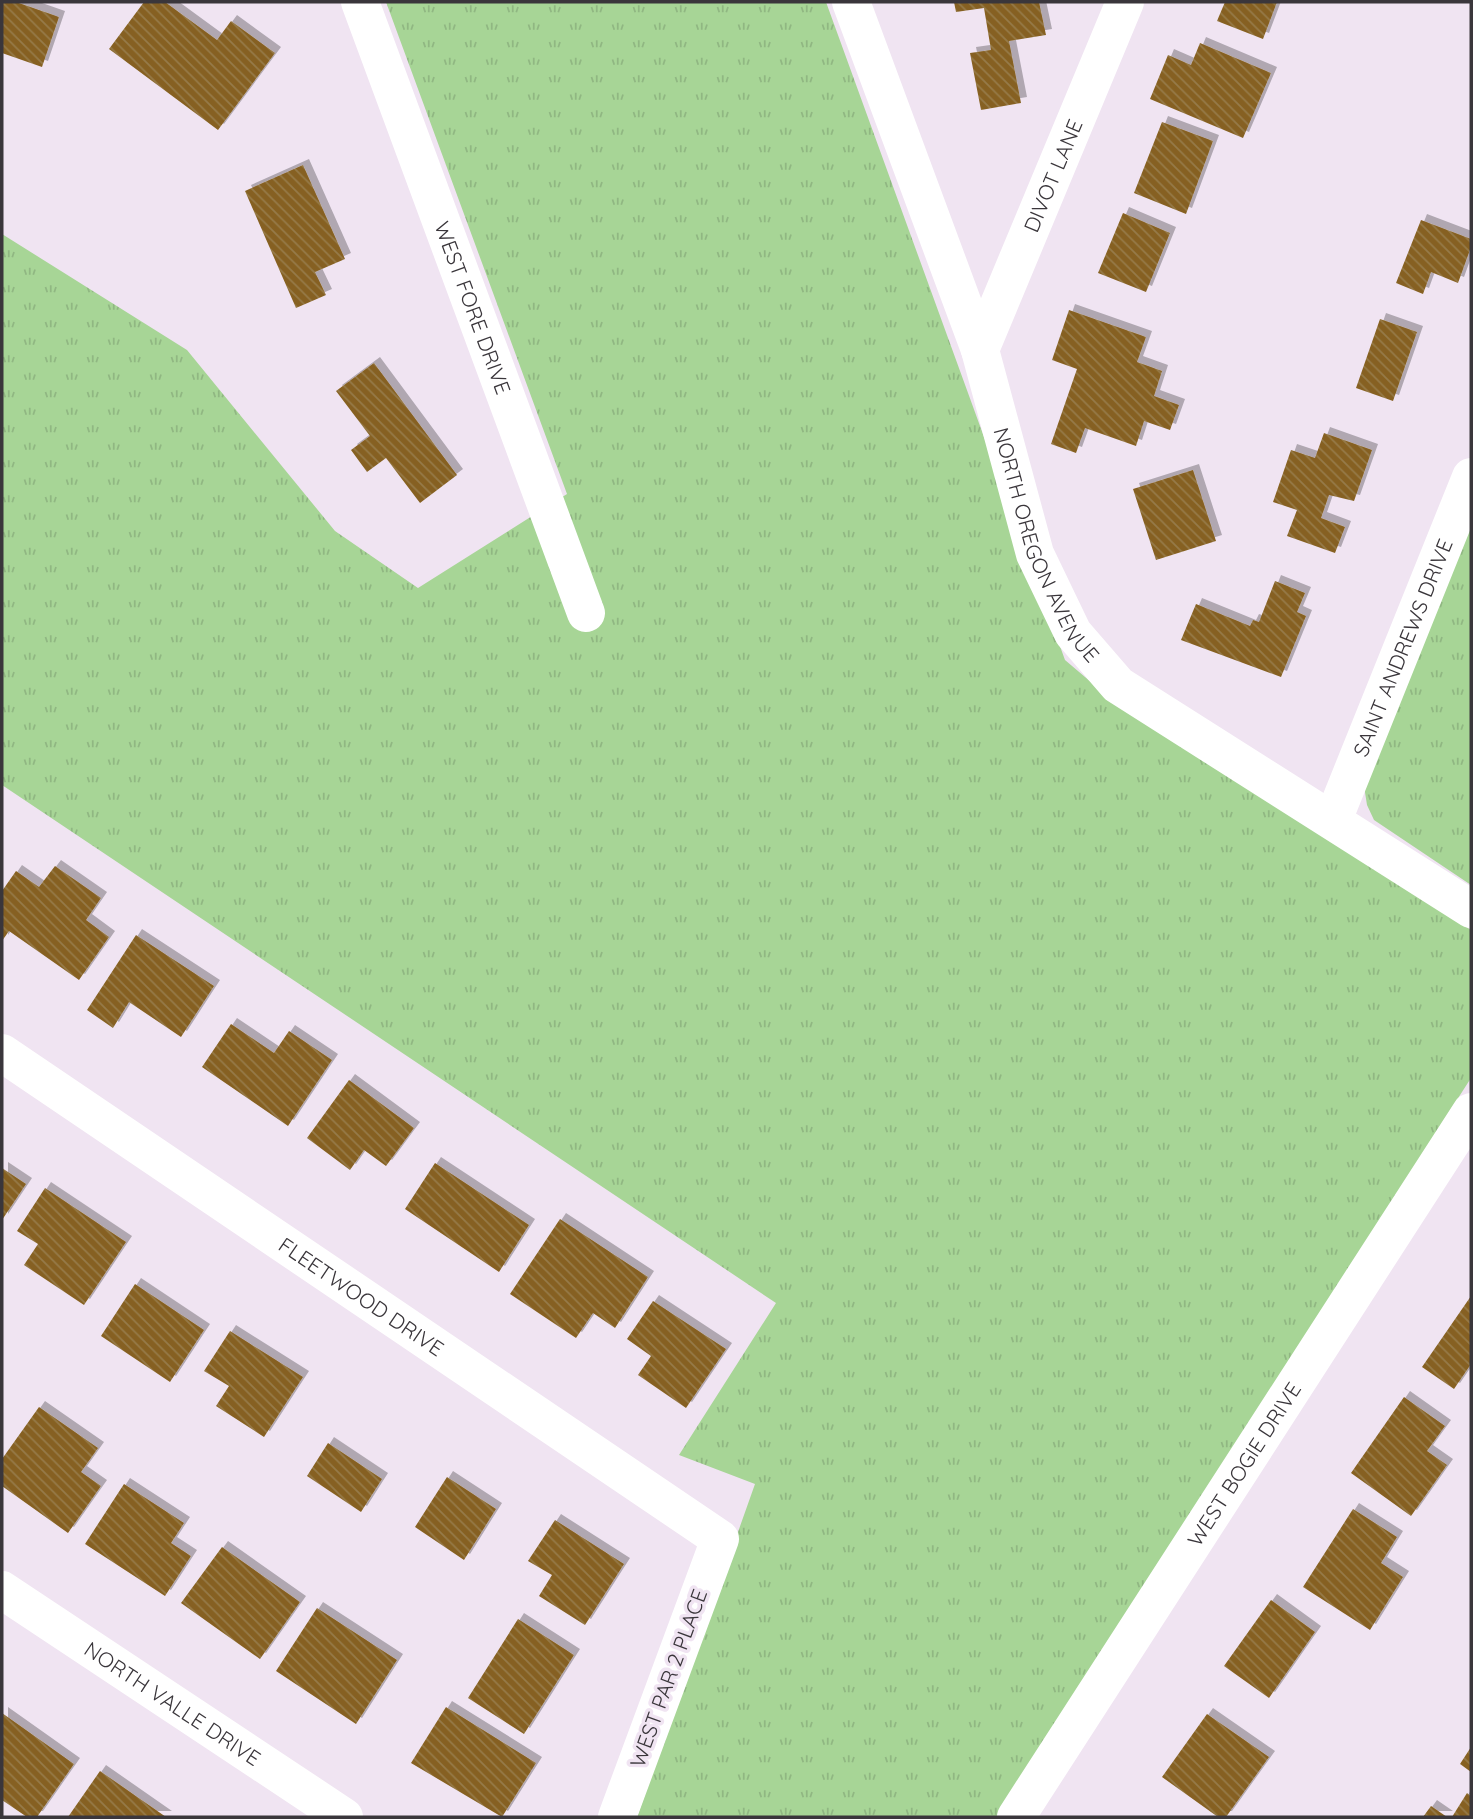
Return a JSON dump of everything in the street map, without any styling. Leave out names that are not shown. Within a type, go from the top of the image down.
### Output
[{"type":"street","name":"WEST FORE DRIVE","points":[[360,2],[586,613]]},
{"type":"street","name":"NORTH OREGON AVENUE","points":[[851,2],[980,350],[1035,554],[1073,633],[1118,685],[1471,909]]},
{"type":"street","name":"DIVOT LANE","points":[[980,350],[1125,2]]},
{"type":"street","name":"SAINT ANDREWS DRIVE","points":[[1333,820],[1471,477]]},
{"type":"street","name":"FLEETWOOD DRIVE","points":[[2,1053],[720,1539]]},
{"type":"street","name":"WEST BOGIE DRIVE","points":[[1016,1817],[1471,1112]]},
{"type":"street","name":"WEST PAR 2 PLACE","points":[[617,1817],[720,1539]]},
{"type":"street","name":"NORTH VALLE DRIVE","points":[[2,1590],[344,1817]]},
{"type":"green space","points":[[386,2],[826,2],[1065,660],[1125,711],[1471,930],[1471,1078],[996,1817],[637,1817],[755,1484],[679,1455],[776,1303],[2,785],[2,234],[187,350],[335,531],[418,588],[567,494]]},
{"type":"green space","points":[[1471,520],[1471,885],[1374,820],[1367,805],[1364,786]]},
{"type":"building","points":[[2,2],[16,2],[59,17],[42,67],[2,53]]},
{"type":"building","points":[[144,2],[165,2],[217,40],[231,21],[275,53],[218,130],[109,49]]},
{"type":"building","points":[[954,2],[1039,2],[1046,35],[1009,41],[1021,103],[981,110],[970,53],[991,50],[984,8],[956,12]]},
{"type":"building","points":[[1225,2],[1277,2],[1263,39],[1217,21]]},
{"type":"building","points":[[1200,43],[1271,73],[1243,138],[1150,99],[1168,55],[1191,65]]},
{"type":"building","points":[[1162,122],[1213,141],[1186,214],[1134,193]]},
{"type":"building","points":[[303,165],[345,259],[315,272],[326,295],[296,308],[245,191]]},
{"type":"building","points":[[1123,213],[1170,233],[1146,292],[1098,273]]},
{"type":"building","points":[[1421,220],[1471,239],[1471,247],[1458,283],[1431,272],[1423,294],[1396,283]]},
{"type":"building","points":[[1069,310],[1146,337],[1137,362],[1162,371],[1154,396],[1179,405],[1170,430],[1144,421],[1136,446],[1085,428],[1076,453],[1051,444],[1077,369],[1052,360]]},
{"type":"building","points":[[1380,319],[1417,332],[1393,401],[1356,388]]},
{"type":"building","points":[[374,363],[457,475],[420,503],[386,458],[367,472],[351,450],[370,436],[336,391]]},
{"type":"building","points":[[1324,433],[1372,450],[1354,501],[1329,495],[1321,518],[1345,527],[1335,553],[1287,536],[1297,510],[1273,502],[1291,450],[1315,458]]},
{"type":"building","points":[[1193,470],[1216,541],[1156,560],[1133,489]]},
{"type":"building","points":[[1275,581],[1305,593],[1297,612],[1306,616],[1281,677],[1181,640],[1196,604],[1250,626],[1253,620],[1259,622]]},
{"type":"building","points":[[55,866],[101,898],[86,920],[109,937],[79,980],[9,931],[2,941],[2,891],[16,871],[39,887]]},
{"type":"building","points":[[136,935],[214,986],[181,1037],[129,1002],[113,1028],[87,1010]]},
{"type":"building","points":[[231,1024],[274,1053],[289,1031],[332,1060],[288,1126],[202,1067]]},
{"type":"building","points":[[349,1080],[414,1128],[386,1166],[364,1150],[350,1170],[307,1138]]},
{"type":"building","points":[[435,1163],[529,1225],[499,1272],[405,1209]]},
{"type":"building","points":[[2,1168],[26,1184],[2,1220]]},
{"type":"building","points":[[45,1188],[126,1242],[84,1305],[24,1265],[38,1244],[17,1231]]},
{"type":"building","points":[[560,1219],[648,1277],[615,1328],[593,1313],[576,1338],[510,1294]]},
{"type":"building","points":[[135,1284],[204,1330],[170,1382],[101,1336]]},
{"type":"building","points":[[1471,1296],[1471,1364],[1454,1389],[1422,1367]]},
{"type":"building","points":[[653,1301],[726,1349],[686,1408],[638,1375],[651,1356],[627,1339]]},
{"type":"building","points":[[230,1331],[303,1377],[264,1437],[216,1406],[229,1386],[204,1371]]},
{"type":"building","points":[[1404,1397],[1445,1426],[1427,1451],[1447,1465],[1411,1516],[1351,1473]]},
{"type":"building","points":[[39,1407],[98,1448],[81,1472],[101,1486],[68,1533],[2,1486],[2,1459]]},
{"type":"building","points":[[328,1443],[382,1479],[361,1512],[307,1476]]},
{"type":"building","points":[[447,1477],[496,1509],[464,1560],[415,1527]]},
{"type":"building","points":[[124,1484],[184,1523],[171,1543],[191,1556],[165,1596],[85,1544]]},
{"type":"building","points":[[1353,1509],[1397,1537],[1381,1563],[1403,1577],[1370,1630],[1303,1587]]},
{"type":"building","points":[[555,1520],[624,1564],[585,1625],[539,1596],[552,1575],[528,1561]]},
{"type":"building","points":[[222,1547],[300,1602],[260,1659],[181,1603]]},
{"type":"building","points":[[1271,1600],[1315,1632],[1269,1698],[1224,1666]]},
{"type":"building","points":[[317,1608],[397,1660],[356,1724],[276,1671]]},
{"type":"building","points":[[518,1619],[574,1655],[524,1734],[468,1698]]},
{"type":"building","points":[[446,1707],[536,1763],[502,1817],[411,1763]]},
{"type":"building","points":[[2,1713],[74,1764],[37,1817],[27,1817],[2,1800]]},
{"type":"building","points":[[1207,1714],[1269,1757],[1226,1817],[1218,1817],[1162,1777]]},
{"type":"building","points":[[1471,1747],[1471,1772],[1460,1764]]},
{"type":"building","points":[[100,1771],[166,1817],[68,1817]]},
{"type":"building","points":[[1467,1793],[1471,1796],[1471,1817],[1452,1817]]},
{"type":"building","points":[[1431,1806],[1447,1817],[1423,1817]]}]
